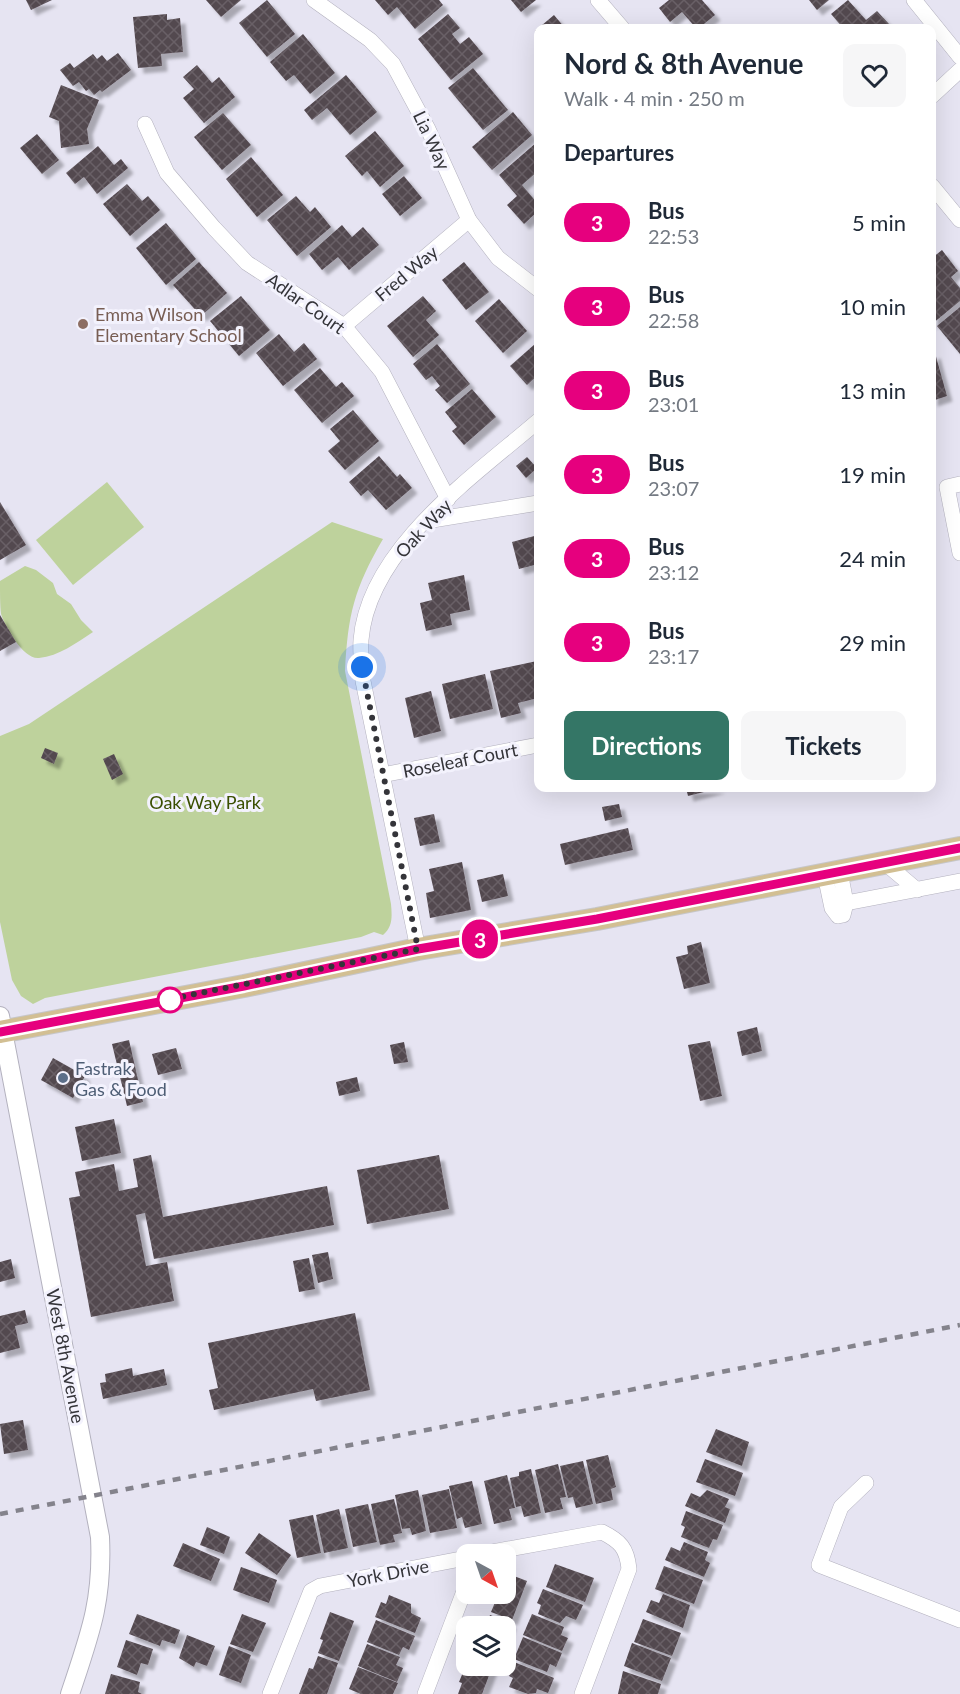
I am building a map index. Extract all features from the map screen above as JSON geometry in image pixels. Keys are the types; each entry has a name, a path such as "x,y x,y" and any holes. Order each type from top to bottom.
{"main road":[{"path":"1,1026 244,986 418,949 597,919 960,848"}],"street":[{"name":"Lia Way","path":"314,0 370,40 393,64 428,129 469,220 498,258 534,286"},
{"path":"598,0 619,24"},
{"path":"914,0 933,24"},
{"path":"936,27 960,57"},
{"path":"936,92 960,70"},
{"name":"Adlar Court","path":"145,124 167,173 247,263 344,326 382,372 448,499"},
{"path":"936,191 960,220"},
{"name":"Fred Way","path":"344,326 469,220"},
{"name":"Oak Way","path":"418,949 363,681 361,639 366,614 382,575 402,546 448,499 534,425"},
{"path":"960,484 947,487 960,553"},
{"path":"426,520 534,504"},
{"name":"Roseleaf Court","path":"382,775 534,745"},
{"path":"885,863 917,890"},
{"path":"833,873 832,908 842,911 917,890 960,881"},
{"name":"West 8th Avenue","path":"1,1026 100,1536 100,1588 95,1621 70,1694"},
{"path":"866,1483 841,1507 819,1565 960,1620"},
{"path":"516,1548 602,1532 618,1540 627,1553 629,1569 582,1694"},
{"name":"York Drive","path":"270,1694 312,1591 320,1586 456,1560"},
{"path":"425,1694 459,1604"}],"green space":[{"path":"107,482 144,527 73,585 36,540"},
{"name":"Oak Way Park","path":"332,522 383,539 365,573 354,602 348,633 345,671 391,904 392,917 389,928 383,935 374,932 361,937 45,998 33,1004 21,996 12,980 0,922 0,736 29,724"},
{"path":"25,566 36,570 53,583 57,594 71,604 81,620 93,632 53,655 39,658 27,654 11,634 1,614 0,581"}],"building":[{"path":"26,0 52,0 31,10"},
{"path":"206,0 241,0 221,17"},
{"path":"267,0 295,34 267,57 239,23"},
{"path":"375,0 439,0 443,5 415,29 397,7 388,15"},
{"path":"511,0 536,0 521,12"},
{"path":"669,0 702,0 715,15 704,24 692,24 682,12 670,22 659,8"},
{"path":"809,0 829,0 817,10"},
{"path":"848,0 866,20 877,11 889,24 840,24 831,14"},
{"path":"167,14 167,20 180,18 183,52 161,54 162,66 138,68 133,17"},
{"path":"448,14 460,28 452,34 460,44 469,37 483,54 451,80 418,39"},
{"path":"554,15 562,24 544,24"},
{"path":"303,34 335,73 310,94 294,75 286,81 270,62"},
{"path":"118,53 131,70 102,92 100,90 94,95 89,89 86,91 79,82 73,86 60,70 70,63 74,68 93,54 97,59 102,55 107,61"},
{"path":"197,65 212,83 219,77 235,97 204,123 183,98 194,89 183,77"},
{"path":"473,68 508,110 483,130 448,88"},
{"path":"346,75 377,112 350,135 327,108 312,120 304,110"},
{"path":"61,85 99,100 87,129 89,144 61,148 59,121 49,117"},
{"path":"513,112 532,135 492,170 472,147"},
{"path":"223,113 251,145 222,170 194,137"},
{"path":"375,131 404,166 380,187 367,171 362,176 345,156"},
{"path":"37,134 59,160 42,174 20,148"},
{"path":"534,145 534,174 522,185 534,199 534,215 524,224 507,205 517,196 499,175"},
{"path":"98,146 114,165 121,159 128,168 97,194 84,177 75,184 66,173"},
{"path":"251,157 283,195 257,217 226,179"},
{"path":"404,176 422,198 400,216 382,194"},
{"path":"127,184 142,201 148,196 160,210 130,236 103,204"},
{"path":"296,196 310,212 315,207 331,227 297,256 267,220"},
{"path":"166,223 196,259 166,285 136,248"},
{"path":"342,225 352,237 363,227 379,245 349,270 338,257 322,270 309,254"},
{"path":"942,250 958,271 951,277 960,288 960,301 936,321 936,255"},
{"path":"199,262 227,293 201,316 173,285"},
{"path":"464,262 489,292 466,310 442,280"},
{"path":"241,296 270,330 239,356 210,321"},
{"path":"423,296 436,311 426,320 439,335 413,357 387,326"},
{"path":"499,299 527,331 503,353 475,321"},
{"path":"960,307 960,354 937,326"},
{"path":"279,334 294,352 304,343 317,359 283,386 256,353"},
{"path":"437,344 470,384 447,403 435,390 440,386 432,376 426,380 413,364"},
{"path":"534,345 534,379 527,385 510,366"},
{"path":"936,357 947,396 936,400"},
{"path":"320,368 336,387 342,382 354,396 322,423 294,390"},
{"path":"472,389 496,417 464,445 452,431 457,427 445,412"},
{"path":"353,410 379,441 345,470 328,451 340,441 330,429"},
{"path":"379,456 397,477 400,474 412,488 386,510 368,490 361,496 349,482"},
{"path":"527,457 534,465 534,471 526,478 516,466"},
{"path":"0,502 26,545 0,560"},
{"path":"534,536 534,565 519,569 512,542"},
{"path":"464,575 470,610 450,614 452,625 426,631 420,603 432,600 428,583"},
{"path":"0,615 16,642 0,651"},
{"path":"534,662 534,699 518,703 521,713 501,718 490,671"},
{"path":"485,674 493,709 450,719 442,684"},
{"path":"431,691 441,731 414,738 405,698"},
{"path":"45,748 58,753 54,764 41,758"},
{"path":"114,754 123,774 112,780 103,759"},
{"path":"687,792 704,792 688,796"},
{"path":"619,804 622,817 605,821 602,807"},
{"path":"434,814 440,842 420,846 414,818"},
{"path":"628,828 633,850 565,865 560,844"},
{"path":"462,862 471,910 430,918 426,893 434,891 429,869"},
{"path":"503,874 508,896 482,902 477,880"},
{"path":"701,942 710,983 684,989 676,957 688,954 687,946"},
{"path":"757,1027 762,1051 742,1056 737,1032"},
{"path":"129,1040 143,1102 127,1106 112,1044"},
{"path":"710,1041 722,1096 700,1101 688,1045"},
{"path":"404,1042 408,1062 394,1064 390,1045"},
{"path":"176,1048 182,1069 158,1075 152,1054"},
{"name":"Fastrak Gas & Food","path":"53,1058 85,1076 73,1098 41,1080"},
{"path":"357,1077 360,1091 339,1096 336,1082"},
{"path":"114,1119 121,1153 82,1161 75,1127"},
{"path":"151,1155 163,1217 327,1186 334,1225 154,1259 145,1213 136,1215 146,1266 167,1262 174,1301 91,1317 69,1198 80,1196 75,1172 114,1164 119,1191 138,1187 133,1159"},
{"path":"439,1155 449,1209 367,1224 357,1170"},
{"path":"328,1252 333,1279 318,1283 312,1255"},
{"path":"309,1258 315,1289 299,1292 293,1261"},
{"path":"11,1259 15,1278 0,1282 0,1262"},
{"path":"25,1310 28,1323 15,1326 20,1348 0,1353 0,1316"},
{"path":"355,1313 370,1390 316,1401 313,1389 214,1410 209,1390 218,1388 208,1343"},
{"path":"132,1368 133,1376 164,1369 167,1385 103,1399 100,1383 106,1382 105,1374"},
{"path":"23,1420 28,1450 4,1454 0,1424"},
{"path":"716,1429 749,1442 742,1466 706,1452"},
{"path":"608,1455 616,1487 611,1489 613,1500 596,1504 586,1460"},
{"path":"705,1459 743,1473 735,1496 696,1482"},
{"path":"583,1461 593,1504 576,1508 573,1497 568,1498 560,1466"},
{"path":"558,1464 566,1497 560,1498 563,1509 545,1513 535,1470"},
{"path":"531,1469 541,1513 524,1517 521,1506 516,1507 510,1478 519,1476 519,1472"},
{"path":"507,1475 515,1508 509,1509 512,1520 494,1524 484,1481"},
{"path":"472,1481 482,1524 465,1528 462,1517 457,1519 449,1486"},
{"path":"449,1489 457,1528 430,1533 422,1495"},
{"path":"418,1490 426,1531 412,1535 410,1528 402,1529 395,1495"},
{"path":"707,1490 729,1499 725,1507 730,1509 725,1523 685,1506 691,1493 700,1497"},
{"path":"394,1499 402,1533 393,1535 395,1542 380,1545 371,1504"},
{"path":"368,1504 377,1542 353,1547 345,1509"},
{"path":"339,1509 348,1548 324,1553 316,1515"},
{"path":"686,1511 723,1525 717,1540 713,1539 709,1548 681,1537 685,1527 681,1525"},
{"path":"313,1515 321,1553 297,1558 289,1520"},
{"path":"207,1527 230,1537 224,1554 200,1545"},
{"path":"259,1533 291,1555 277,1575 245,1553"},
{"path":"684,1542 708,1552 705,1560 710,1563 704,1577 665,1560 671,1547 680,1551"},
{"path":"183,1543 220,1559 211,1581 173,1566"},
{"path":"555,1564 594,1578 585,1602 546,1587"},
{"path":"664,1566 703,1580 694,1604 655,1589"},
{"path":"241,1567 277,1580 269,1603 233,1590"},
{"path":"516,1577 527,1581 514,1616 502,1616 491,1612 494,1604 516,1604"},
{"path":"543,1589 583,1605 576,1620 566,1616 560,1623 538,1614 541,1605 537,1603"},
{"path":"663,1594 690,1605 683,1628 646,1612 651,1600 659,1603"},
{"path":"389,1595 411,1604 411,1613 421,1618 415,1633 375,1617 381,1602 386,1604"},
{"path":"330,1612 354,1621 339,1661 318,1653 323,1640 320,1639"},
{"path":"137,1614 180,1630 175,1644 162,1640 160,1646 129,1634"},
{"path":"242,1614 266,1623 253,1652 230,1644"},
{"path":"532,1614 564,1627 561,1635 568,1638 562,1651 523,1635"},
{"path":"643,1619 681,1633 672,1656 634,1642"},
{"path":"376,1620 415,1636 409,1650 403,1647 399,1655 367,1642"},
{"path":"187,1635 215,1646 207,1666 196,1662 194,1667 179,1658"},
{"path":"523,1637 562,1653 556,1667 550,1664 547,1672 516,1660"},
{"path":"126,1640 153,1649 148,1665 141,1663 137,1675 117,1667"},
{"path":"632,1643 671,1658 662,1681 624,1666"},
{"path":"367,1644 400,1657 396,1665 403,1668 397,1682 358,1666"},
{"path":"229,1646 251,1655 241,1683 219,1675"},
{"path":"318,1656 338,1663 327,1694 299,1694 309,1668 313,1669"},
{"path":"516,1663 554,1678 548,1693 537,1689 536,1693 528,1694 509,1687 513,1678 509,1676 516,1676"},
{"path":"358,1667 398,1683 393,1694 361,1694 349,1689"},
{"path":"623,1671 661,1684 658,1694 618,1694"},
{"path":"111,1674 140,1682 138,1692 142,1694 105,1694"},
{"path":"461,1676 489,1676 482,1694 458,1694 462,1683 459,1682"}],"railway":[{"path":"0,1514 960,1325"}],"bus line":[{"name":"3","path":"0,1032 244,986 418,949 597,919 960,848"}],"place":[{"name":"Emma Wilson Elementary School","path":"83,324"},
{"name":"Fastrak Gas & Food","path":"63,1078"}],"route":[{"path":"170,1000 166,1000 418,949 362,667"}]}
